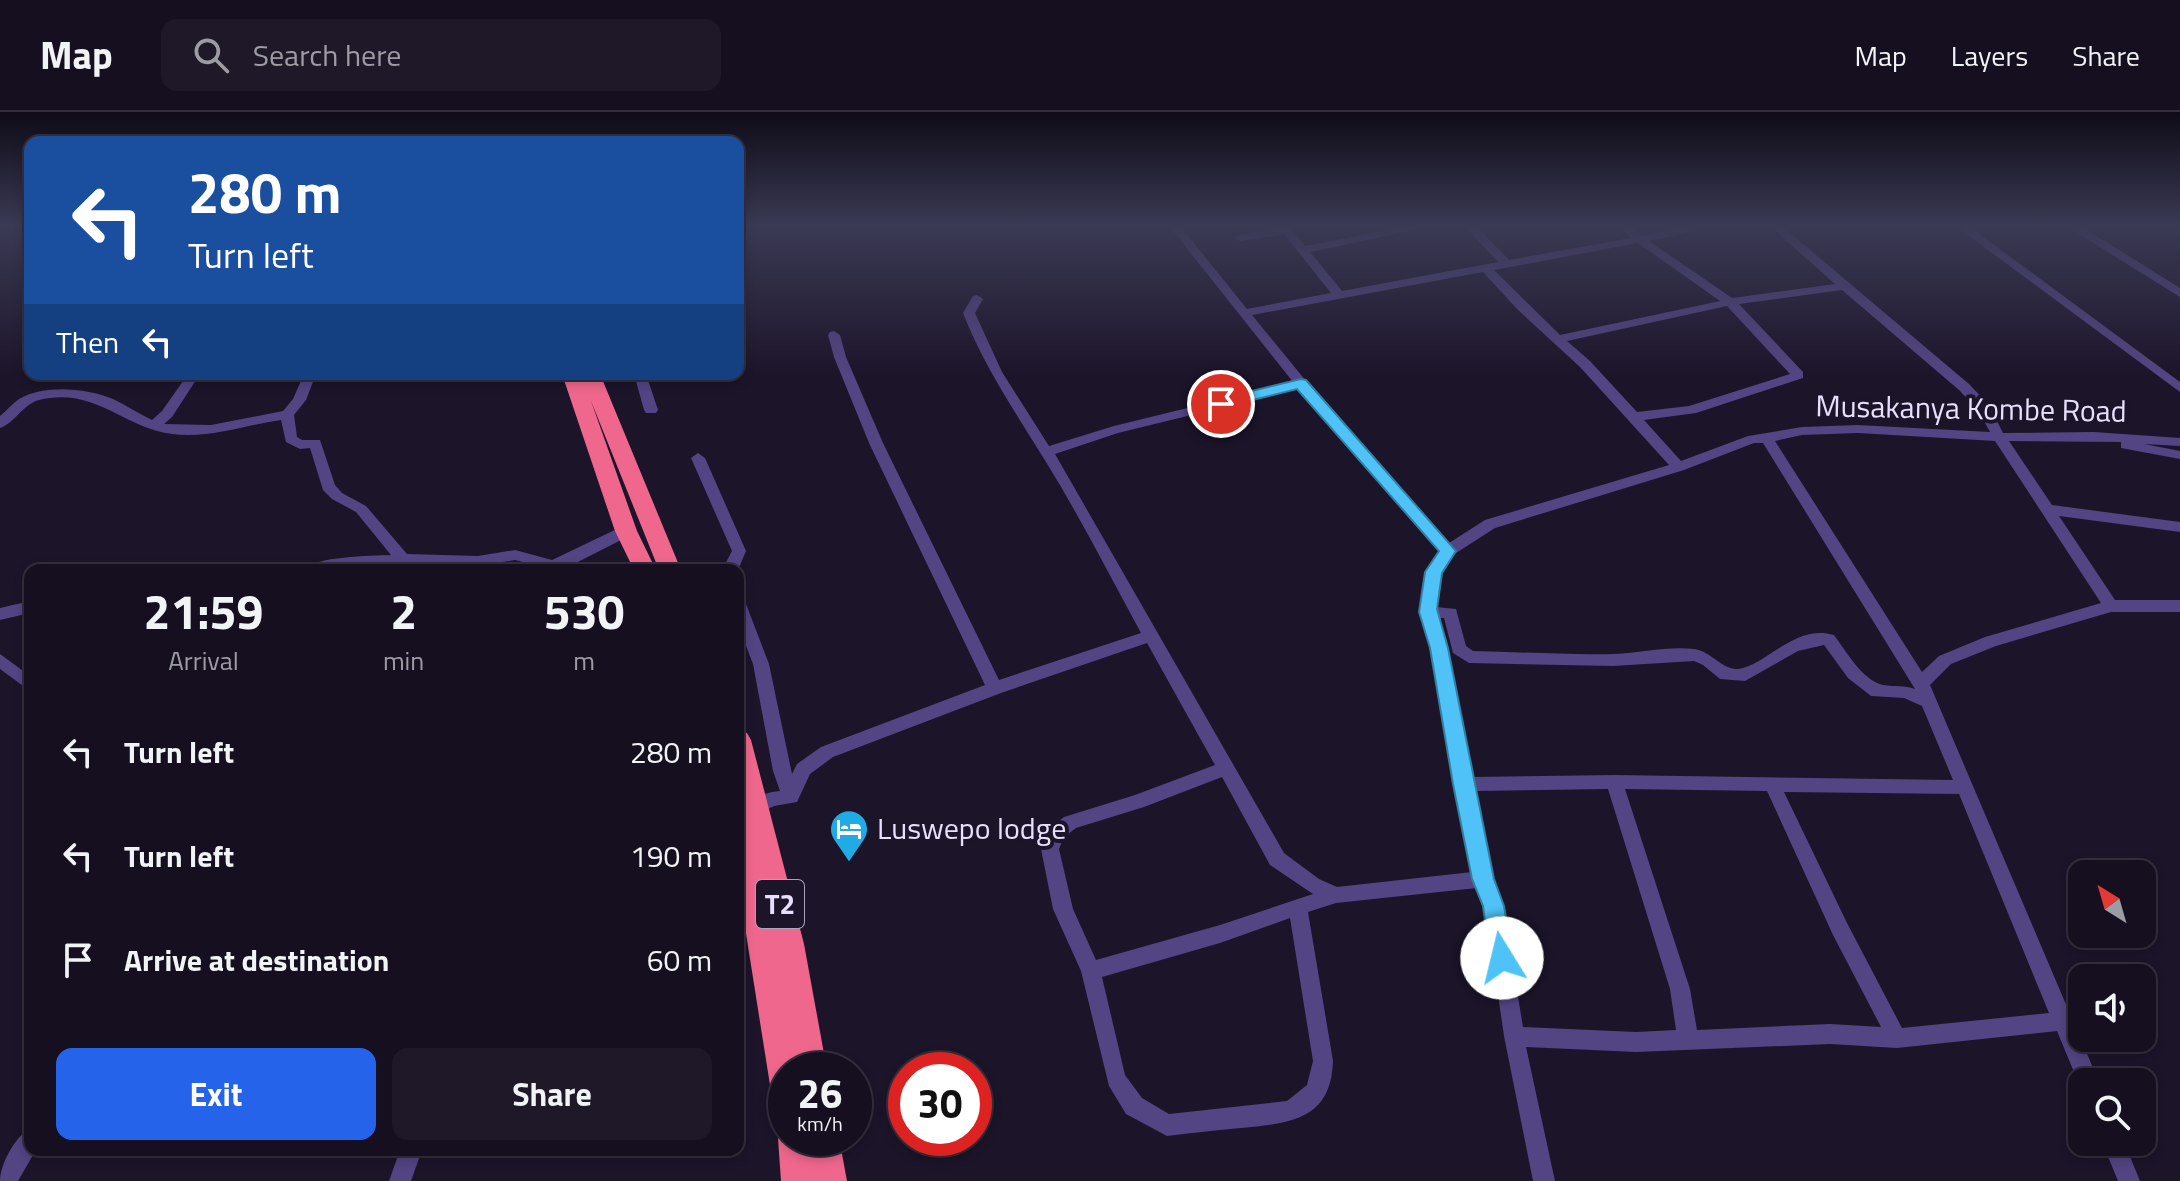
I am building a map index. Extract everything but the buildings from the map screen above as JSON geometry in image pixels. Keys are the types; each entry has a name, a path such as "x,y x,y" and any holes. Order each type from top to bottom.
{"highway":[{"path":"574,380 626,531 642,564"},
{"path":"592,380 668,564"},
{"name":"T2","path":"744,790 781,1052"},
{"name":"T2","path":"747,815 789,944 808,1052"},
{"path":"796,1156 798,1181"},
{"path":"826,1156 830,1181"}],"street":[{"path":"1214,277 1301,384 1448,551 1433,572 1428,612"},
{"path":"1324,277 1340,296"},
{"path":"1243,313 1434,277"},
{"path":"1494,277 1585,364 1679,467"},
{"path":"1633,417 1691,410 1797,377 1793,368 1730,302 1693,277"},
{"path":"1833,277 1964,387 1984,408 1999,437 2111,606"},
{"path":"2030,277 2180,388"},
{"path":"2154,277 2180,293"},
{"path":"1557,339 1730,302 1843,286"},
{"path":"977,299 969,309 970,318 1006,390 1046,452 1277,859 1312,885 1336,895"},
{"path":"834,335 876,443 995,688"},
{"path":"153,427 167,414 190,380"},
{"path":"0,424 25,401 50,394 104,401 153,427 201,430 287,415 299,400 307,380"},
{"path":"642,380 651,410"},
{"path":"1046,452 1114,430 1301,384"},
{"path":"287,415 291,439 300,445 315,443 328,487 337,496 361,509 403,559"},
{"name":"Musakanya Kombe Road","path":"1448,551 1490,524 1679,467 1753,439 1802,431 1858,429 1999,437 2094,436 2180,442"},
{"path":"2094,436 2146,451 2180,455"},
{"path":"1767,439 1921,683 2082,1068"},
{"path":"698,458 739,551 733,564"},
{"path":"2048,510 2180,527"},
{"path":"558,564 626,531"},
{"path":"343,564 403,559 478,561 515,555 548,564"},
{"path":"1921,683 1945,660 1968,650 2111,606 2180,606"},
{"path":"0,614 24,608"},
{"path":"1428,612 1450,613 1459,649 1469,657 1613,660 1695,655 1733,676 1745,675 1752,669 1760,668 1769,657 1798,642 1828,639 1854,674 1877,691 1905,692 1929,702"},
{"path":"1428,612 1431,613 1439,648 1483,879 1494,906 1514,1036 1544,1181"},
{"path":"744,620 761,664 782,771 791,797"},
{"path":"791,797 803,769 827,752 995,688 1150,636"},
{"path":"0,660 24,680"},
{"path":"1225,768 1138,802 1070,822 1052,839 1050,849 1063,909 1091,971 1116,1079 1134,1106 1167,1125 1288,1112 1304,1106 1314,1096 1323,1078 1323,1061 1298,907"},
{"path":"1463,784 1614,782 1964,787"},
{"path":"1614,782 1680,989 1688,1039"},
{"path":"1772,784 1840,929 1897,1038"},
{"path":"747,815 771,799 791,797"},
{"path":"1091,971 1220,934 1336,895 1483,879"},
{"path":"1514,1036 1636,1042 1830,1034 1897,1038 2062,1021"},
{"path":"7,1169 24,1148"},
{"path":"400,1181 409,1156"},
{"path":"2119,1156 2129,1181"}],"place":[{"name":"Luswepo lodge","path":"849,863"}],"route":[{"path":"1221,404 1301,384 1448,551 1433,572 1428,612 1431,613 1439,648 1463,784 1483,879 1494,906 1502,958"}]}
